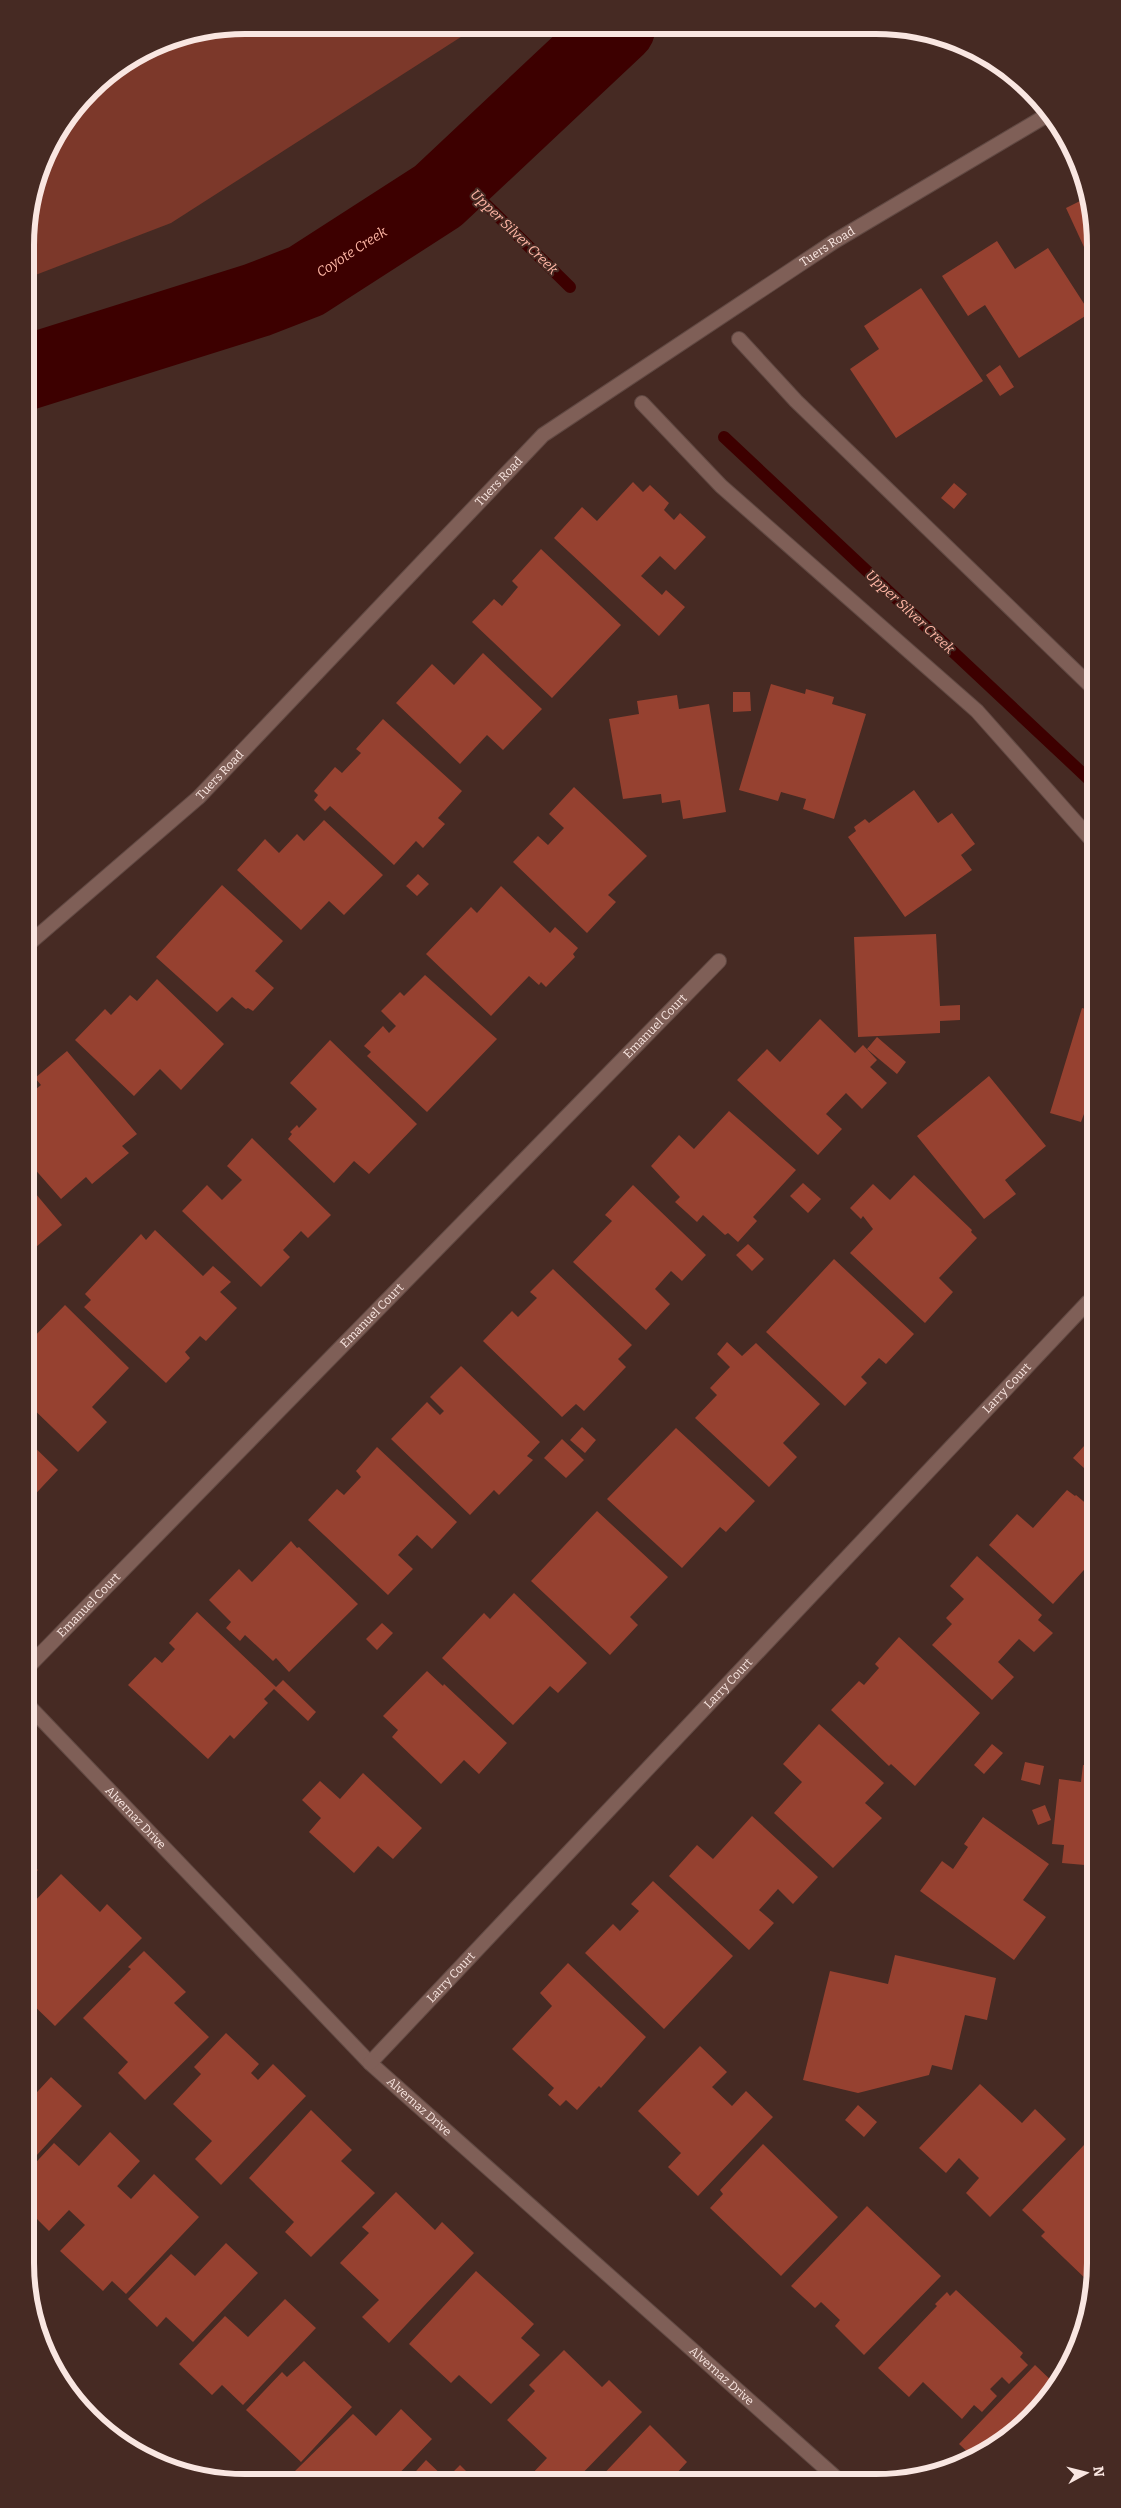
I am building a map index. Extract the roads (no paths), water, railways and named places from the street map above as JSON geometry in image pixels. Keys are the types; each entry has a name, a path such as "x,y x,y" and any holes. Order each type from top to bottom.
{"street":[{"name":"Tuers Road","path":"34,940 199,798 543,435 835,241 1045,117"},
{"path":"739,339 796,400 1087,682"},
{"path":"642,403 721,486 978,711 1087,835"},
{"name":"Emanuel Court","path":"34,1661 719,961"},
{"name":"Larry Court","path":"370,2063 1087,1303"},
{"name":"Alvernaz Drive","path":"34,1711 370,2063 832,2474"}],"waterway":[{"name":"Coyote Creek","path":"34,370 257,300 306,281 438,196 611,34"},
{"name":"Upper Silver Creek","path":"458,177 570,287"},
{"name":"Upper Silver Creek","path":"724,437 1087,778"}]}
